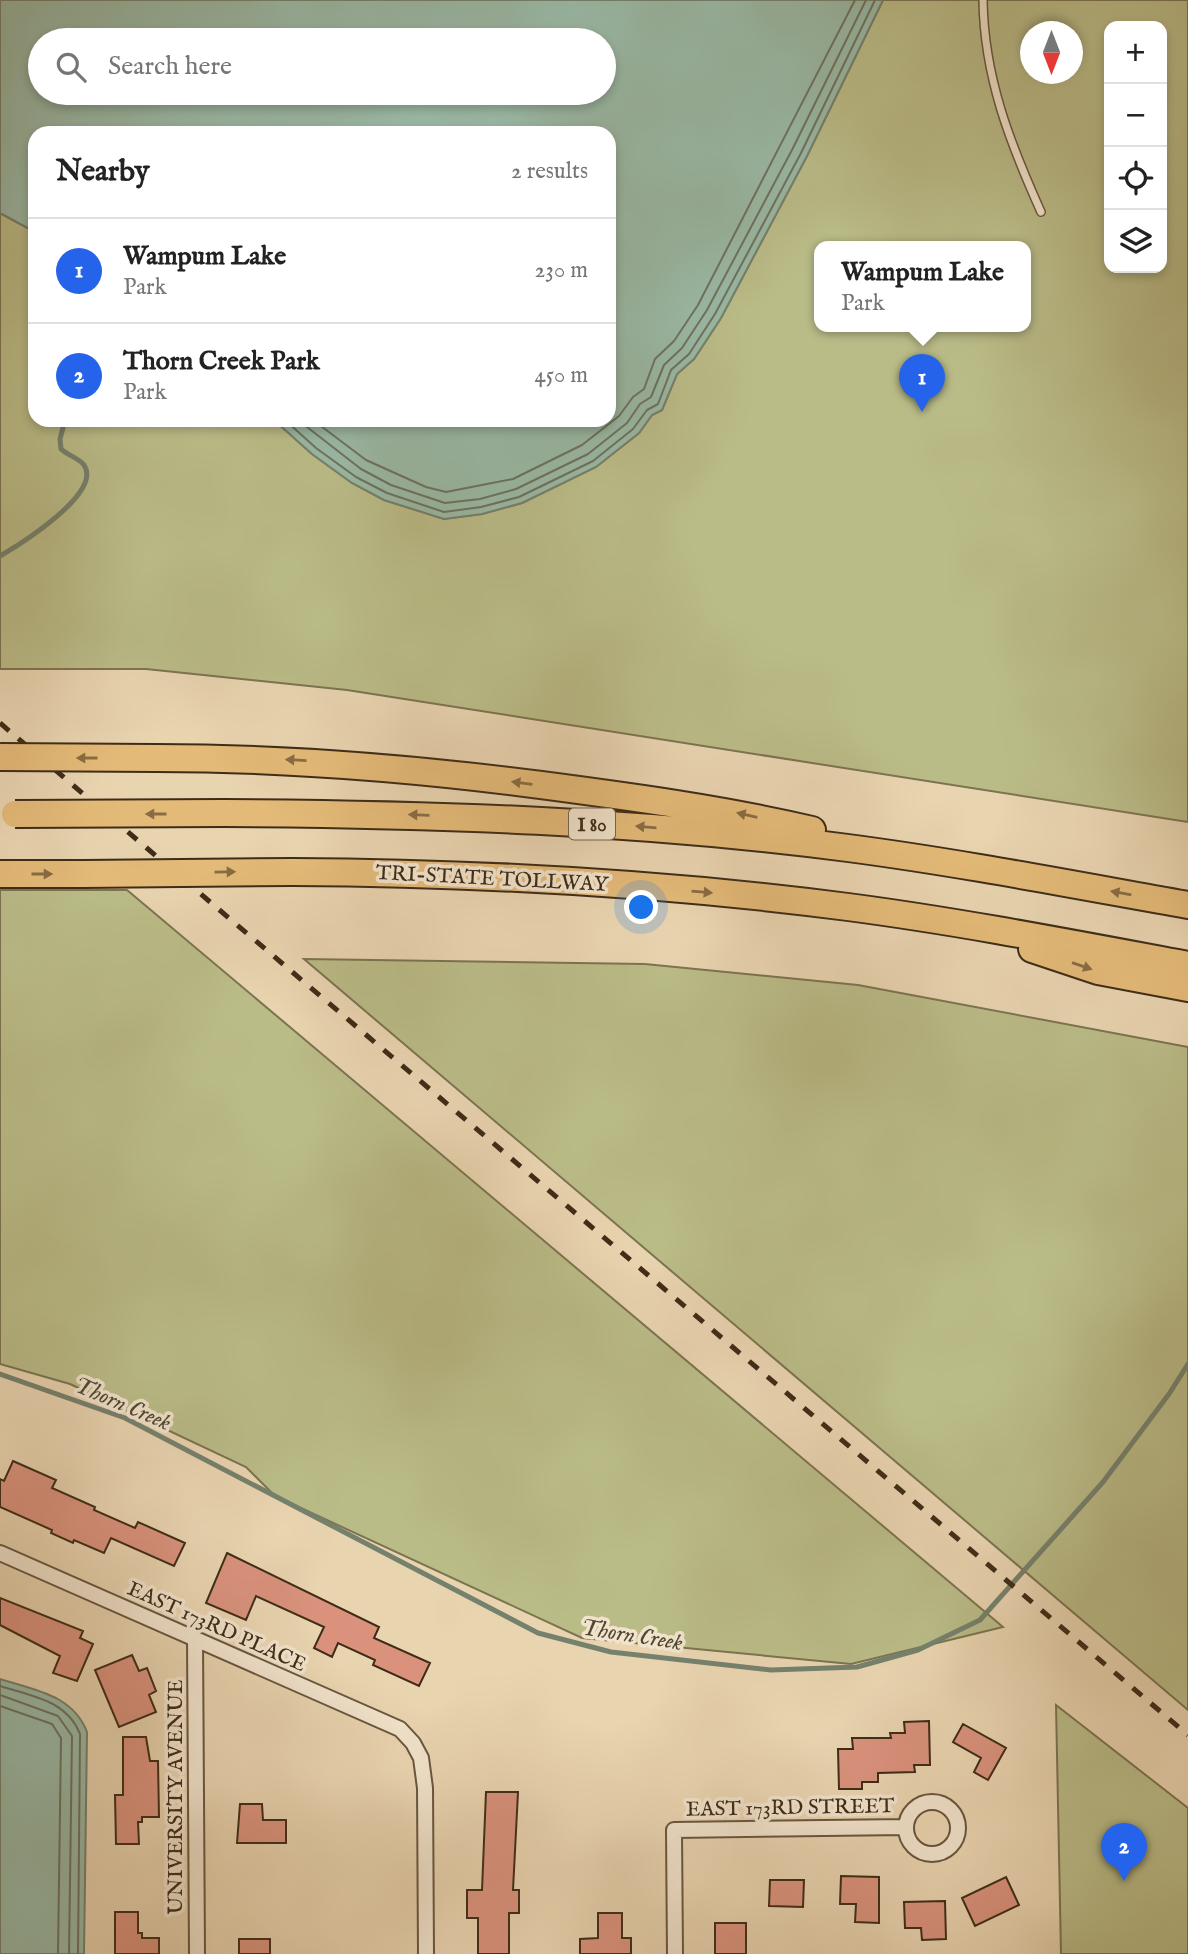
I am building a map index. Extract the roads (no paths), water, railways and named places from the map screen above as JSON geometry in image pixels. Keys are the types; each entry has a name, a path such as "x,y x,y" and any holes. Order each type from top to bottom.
{"highway":[{"path":"0,757 265,758 349,763 605,793 730,811 957,864"},
{"name":"I 80","path":"7,814 460,816 641,827 847,848 957,864 1188,905"},
{"name":"TRI-STATE TOLLWAY","path":"0,874 292,872 475,875 632,886 832,905 948,921 1188,965"},
{"path":"948,921 1098,971 1188,988"}],"street":[{"name":"EAST 173RD PLACE","path":"0,1553 400,1730 413,1743 421,1758 425,1788 426,1954"},
{"name":"UNIVERSITY AVENUE","path":"195,1639 197,1954"},
{"name":"EAST 173RD STREET","path":"675,1954 674,1830 906,1827"}],"lane":[{"path":"983,0 984,36 999,110 1041,212"}],"water":[{"path":"0,0 883,0 807,156 721,318 694,359 677,374 662,410 652,415 639,433 596,467 522,503 482,514 444,519 384,500 352,483 312,454 282,427 616,427 616,126 28,126 28,228 0,213"},
{"path":"0,1679 39,1691 63,1702 81,1720 87,1732 84,1954 0,1954"}],"waterway":[{"path":"0,556 56,517 82,489 87,476 84,465 61,449 63,427"},
{"name":"Thorn Creek","path":"0,1374 125,1418 538,1633 611,1652 771,1670 857,1667 918,1650 980,1620 1103,1482 1169,1394 1188,1364"}],"railway":[{"path":"0,723 1188,1735"}],"place":[{"name":"Wampum Lake","path":"922,412"},
{"name":"Thorn Creek Park","path":"1124,1881"}]}
